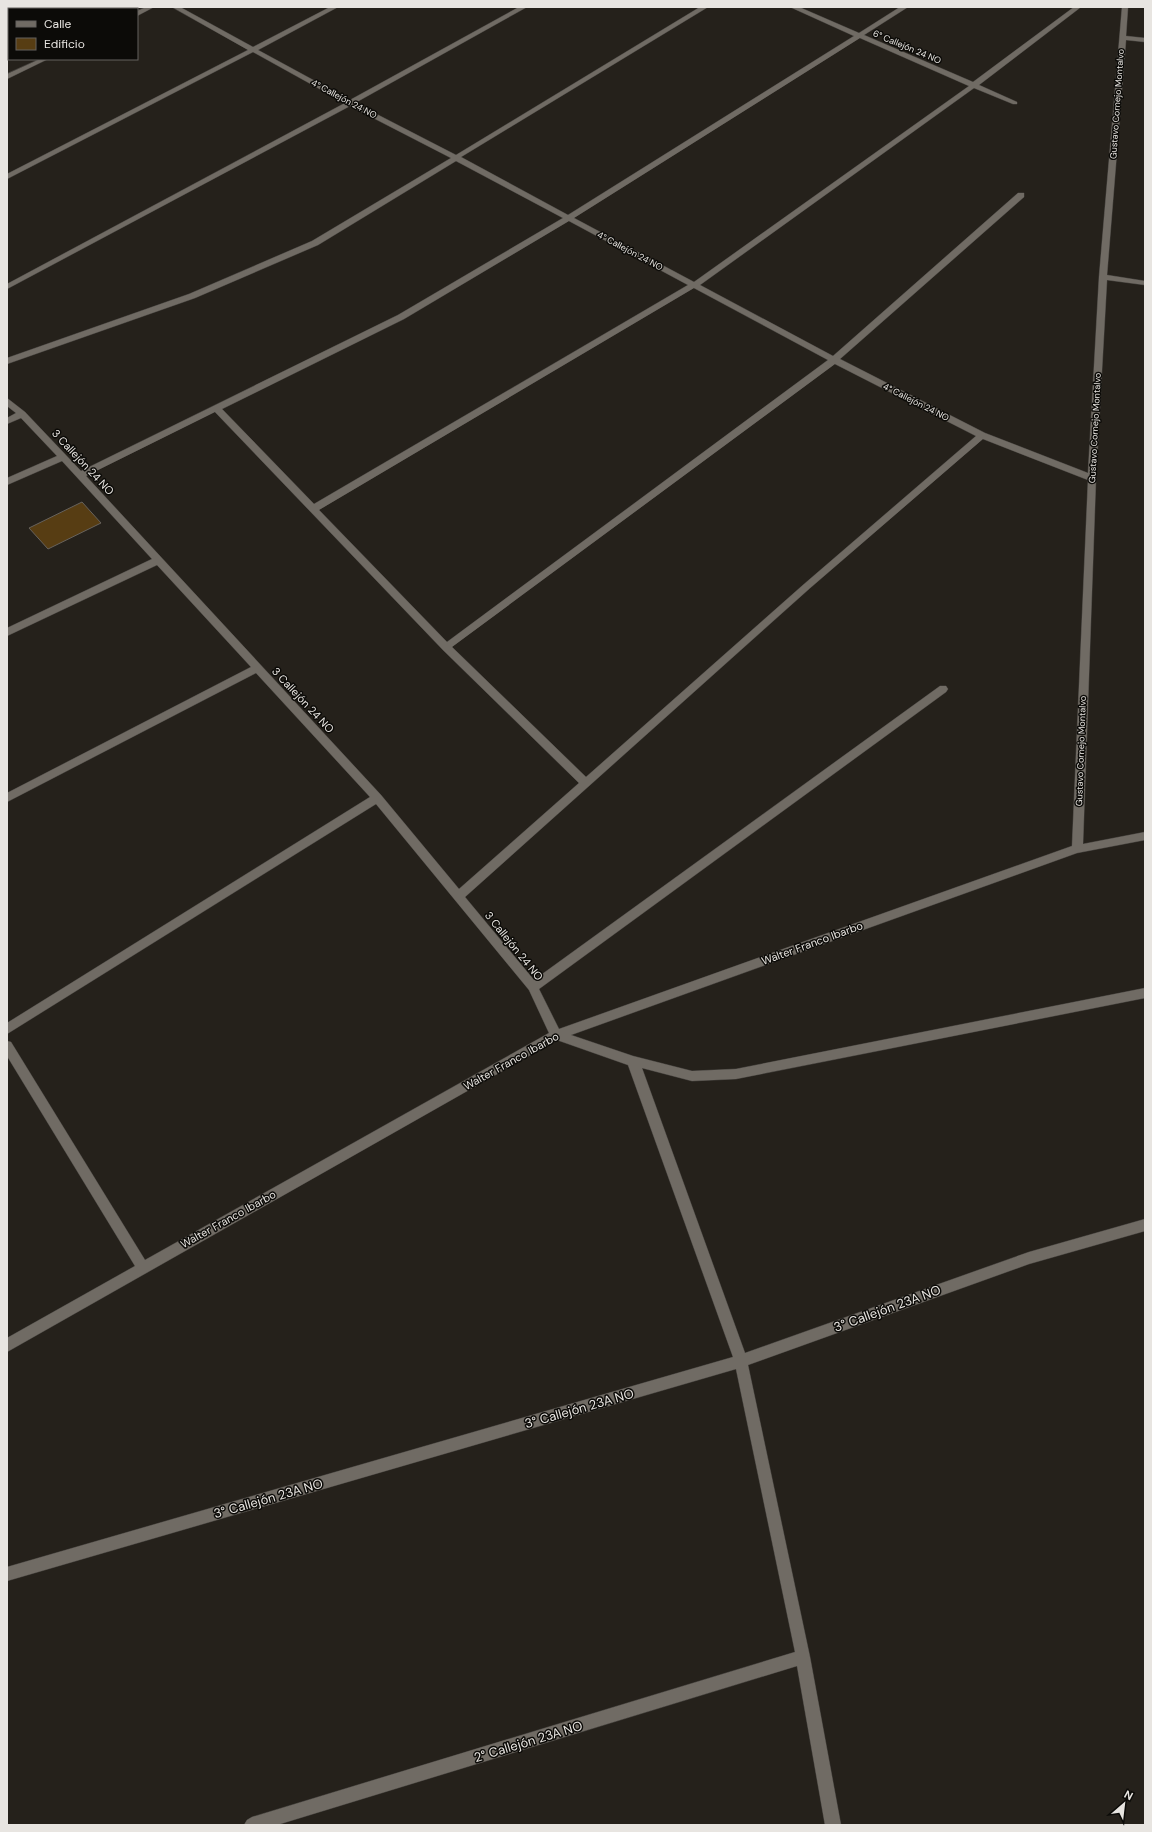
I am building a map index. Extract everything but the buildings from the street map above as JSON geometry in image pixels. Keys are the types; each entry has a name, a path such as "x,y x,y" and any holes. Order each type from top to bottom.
{"street":[{"path":"138,14 151,7"},
{"name":"4° Callejón 24 NO","path":"175,7 350,103 834,360 982,435 1092,478"},
{"path":"7,177 336,7"},
{"path":"7,286 350,103 524,7"},
{"path":"7,361 192,296 315,243 705,7"},
{"name":"6° Callejón 24 NO","path":"793,7 1014,103"},
{"path":"80,475 217,409 401,317 568,218 905,7"},
{"path":"313,509 694,285 974,85 1078,7"},
{"name":"Gustavo Cornejo Montalvo","path":"1077,849 1092,478 1104,277 1125,7"},
{"path":"1122,38 1145,40"},
{"path":"7,78 43,60"},
{"path":"446,647 834,360 1021,195"},
{"path":"1104,277 1145,283"},
{"name":"3 Callejón 24 NO","path":"7,401 22,414 80,475 377,798 533,987 556,1035"},
{"path":"217,409 446,647 586,784"},
{"path":"7,421 22,414"},
{"path":"458,897 806,587 982,435"},
{"path":"7,482 63,457"},
{"path":"7,632 158,560"},
{"path":"7,798 257,668"},
{"path":"533,987 943,689"},
{"path":"7,1029 377,798"},
{"name":"Walter Franco Ibarbo","path":"7,1345 556,1035 1077,849 1145,836"},
{"path":"556,1035 633,1061 692,1076 736,1074 1145,993"},
{"path":"7,1046 143,1268"},
{"path":"633,1061 741,1361 803,1657 833,1825"},
{"name":"3° Callejón 23A NO","path":"7,1574 741,1361 1029,1258 1145,1226"},
{"name":"2° Callejón 23A NO","path":"252,1825 803,1657"}]}
